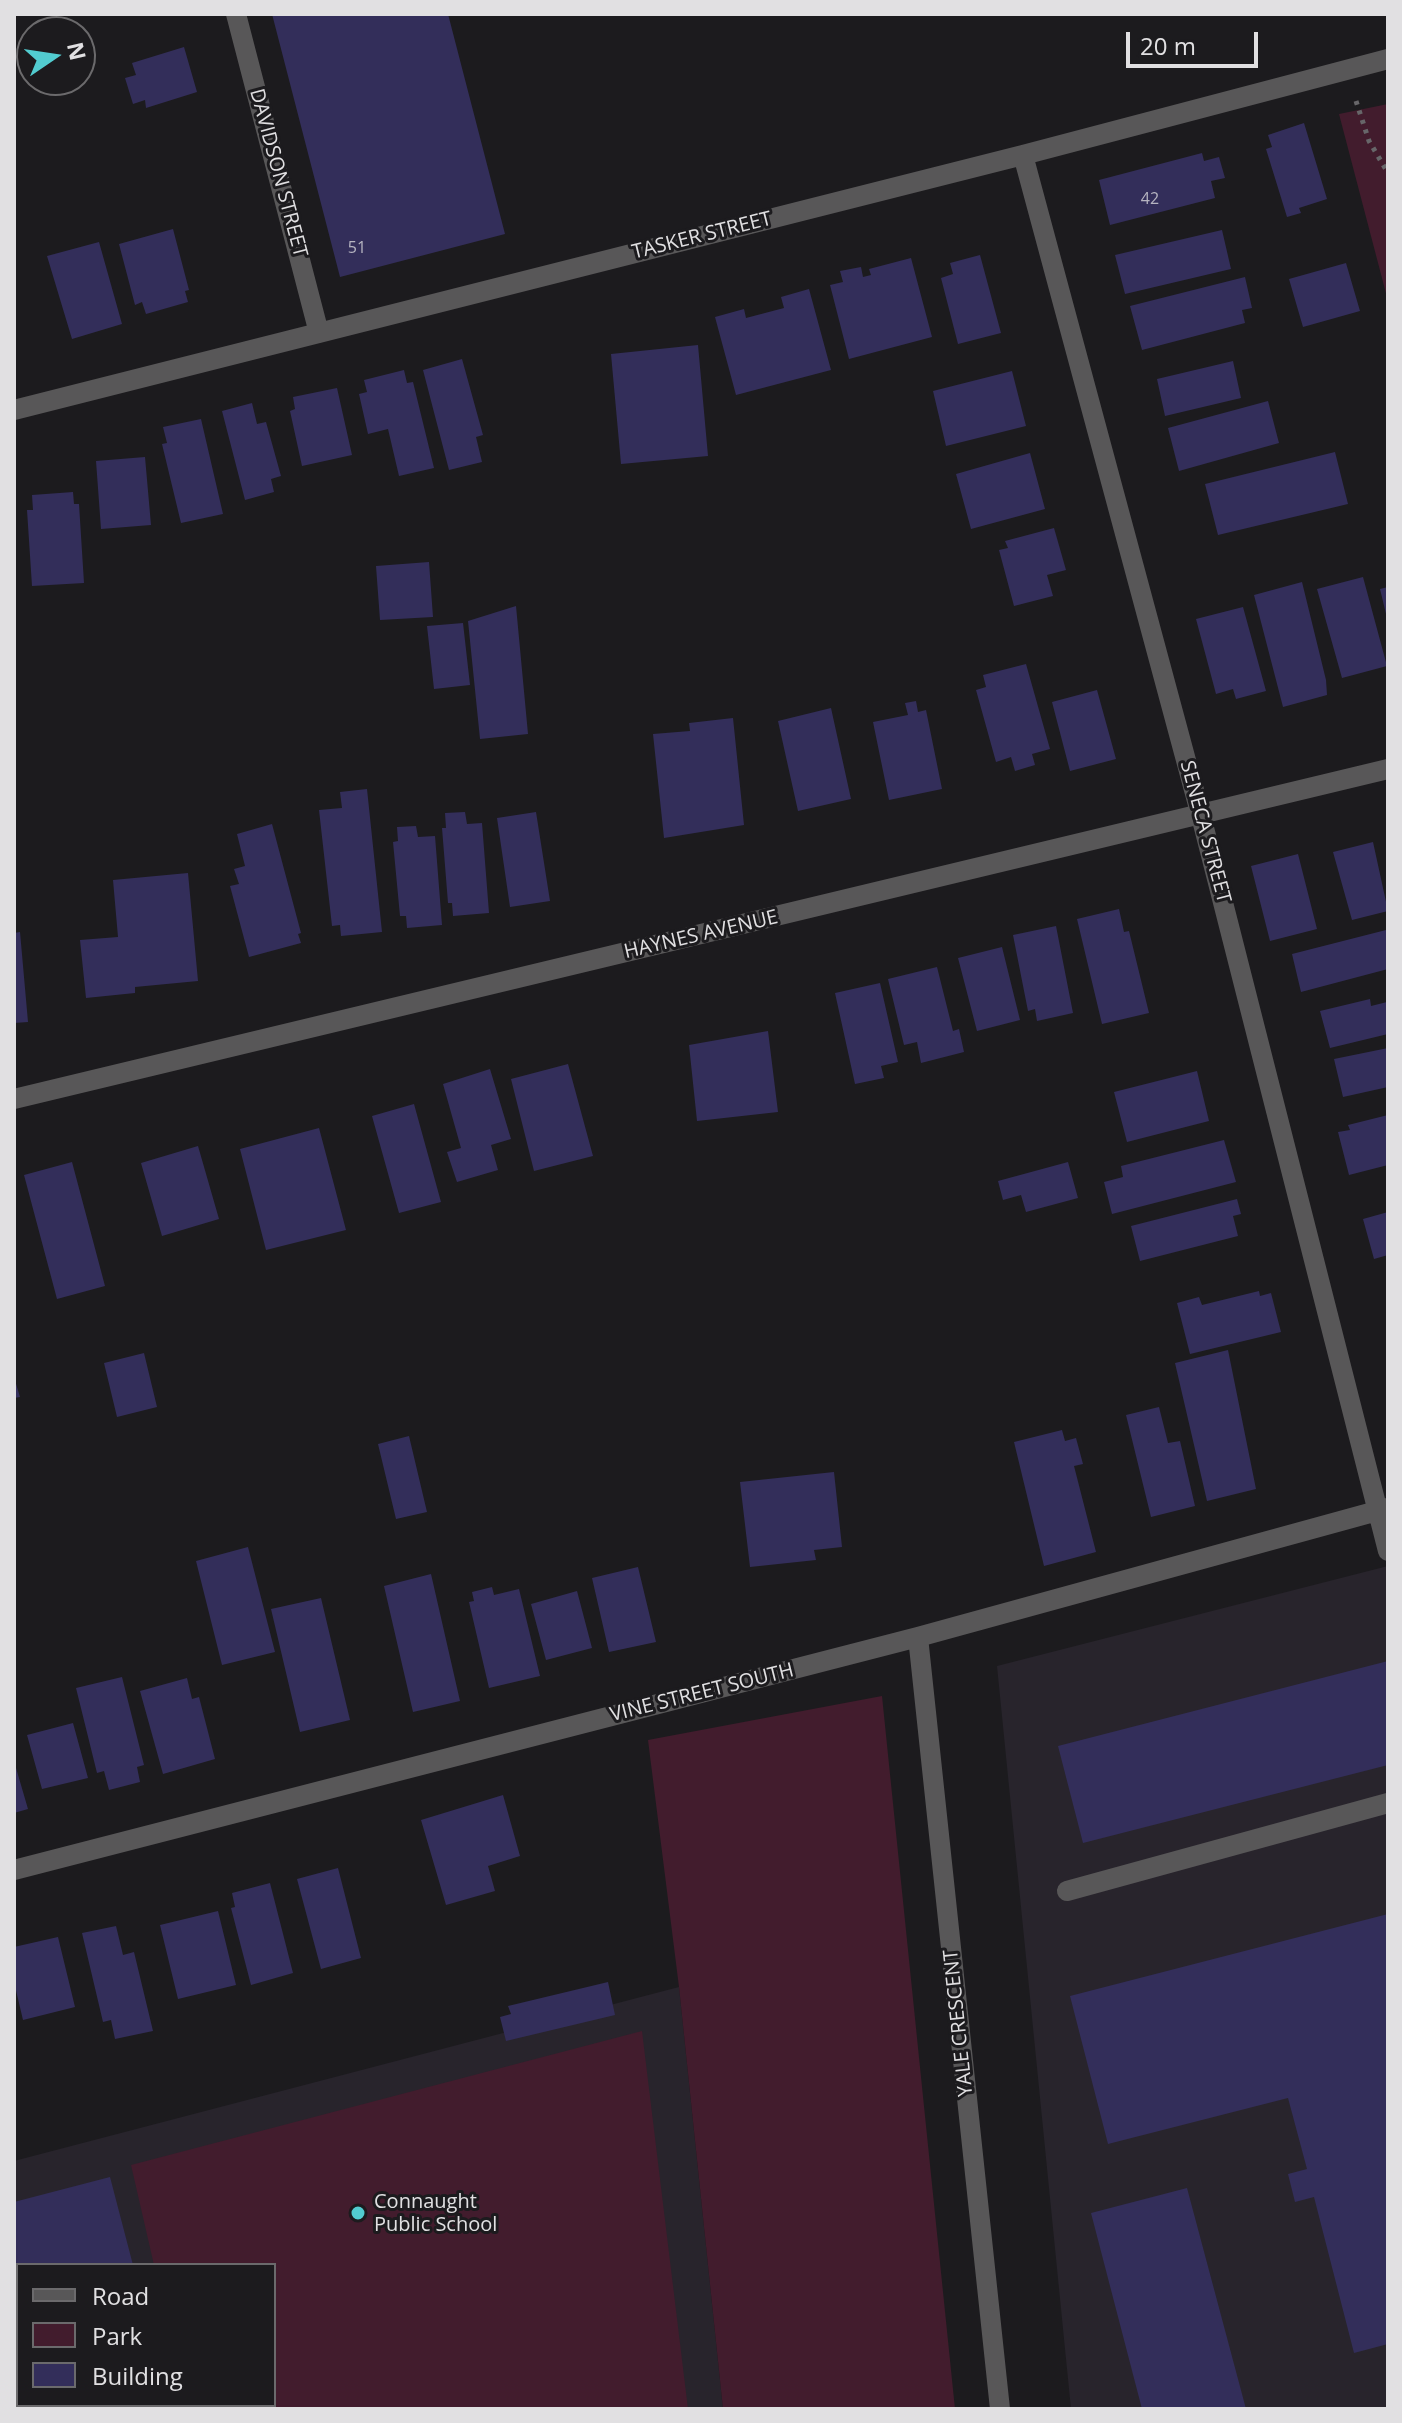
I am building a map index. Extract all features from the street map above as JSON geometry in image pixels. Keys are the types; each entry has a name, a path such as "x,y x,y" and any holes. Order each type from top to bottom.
{"street":[{"name":"DAVIDSON STREET","path":"236,14 319,333"},
{"name":"TASKER STREET","path":"14,410 1023,155 1388,59"},
{"name":"SENECA STREET","path":"1023,155 1383,1509 1388,1551"},
{"name":"HAYNES AVENUE","path":"14,1099 1388,769"},
{"name":"VINE STREET SOUTH","path":"14,1870 918,1637 1383,1509"},
{"name":"YALE CRESCENT","path":"918,1637 1000,2409"},
{"path":"1067,1891 1388,1803"}],"path":[{"path":"1345,70 1369,141 1388,173"}],"shaded area":[{"path":"1388,1566 1388,2409 1071,2409 997,1666"},
{"name":"Connaught Public School","path":"679,1987 723,2409 14,2409 14,2161"}],"green space":[{"path":"1388,104 1388,301 1339,114"},
{"path":"882,1696 955,2409 723,2409 679,1987 648,1740"},
{"name":"Connaught Public School","path":"642,2031 688,2409 188,2409 276,2407 276,2263 154,2263 131,2165"}],"building":[{"path":"272,14 448,14 505,234 340,277"},
{"path":"184,47 197,92 146,108 145,100 133,104 125,78 136,75 132,63"},
{"path":"1304,123 1327,199 1299,208 1301,213 1287,217 1266,149 1272,147 1268,135"},
{"path":"1202,153 1204,161 1219,157 1225,178 1211,181 1215,198 1110,225 1099,180"},
{"path":"173,229 189,290 185,291 188,302 146,314 142,302 135,305 119,244"},
{"path":"1222,230 1231,269 1125,294 1115,255"},
{"path":"99,242 122,324 72,339 47,256"},
{"path":"980,255 1001,333 958,344 941,278 953,274 950,263"},
{"path":"911,258 932,337 849,359 830,285 843,282 840,271 861,267 863,277 871,275 869,269"},
{"path":"1346,263 1360,311 1303,327 1289,279"},
{"path":"1245,277 1252,308 1242,310 1245,323 1142,350 1130,306"},
{"path":"809,289 831,370 736,395 715,317 744,309 746,318 784,308 781,297"},
{"path":"698,345 708,456 621,464 611,354"},
{"path":"462,359 483,435 476,437 482,462 449,470 423,370"},
{"path":"1233,361 1241,398 1165,416 1157,379"},
{"path":"404,370 407,383 413,382 434,468 399,476 388,429 368,434 359,394 367,392 364,380"},
{"path":"1012,371 1026,426 946,446 933,391"},
{"path":"337,388 352,455 302,466 290,411 295,409 293,397"},
{"path":"1268,401 1279,443 1179,471 1168,428"},
{"path":"252,403 257,424 266,422 281,476 271,479 274,492 245,500 222,411"},
{"path":"201,419 223,514 181,523 162,444 167,443 163,427"},
{"path":"1335,452 1348,504 1218,535 1205,484"},
{"path":"1030,453 1045,509 971,529 956,474"},
{"path":"145,457 151,525 101,529 96,461"},
{"path":"73,492 74,504 79,504 84,583 32,586 27,510 33,510 32,495"},
{"path":"1054,528 1066,570 1047,575 1053,596 1014,606 999,550 1008,548 1005,541"},
{"path":"429,562 433,617 380,620 376,566"},
{"path":"1363,577 1387,666 1342,678 1317,589"},
{"path":"1302,582 1327,695 1283,707 1254,595"},
{"path":"1388,587 1388,618 1387,618 1380,589"},
{"path":"516,606 528,734 480,739 468,621"},
{"path":"1243,607 1266,691 1236,699 1233,689 1216,694 1196,619"},
{"path":"463,623 470,685 434,689 427,626"},
{"path":"1026,664 1050,749 1032,754 1035,765 1015,771 1011,757 996,762 976,690 986,687 983,675"},
{"path":"1097,690 1116,759 1070,771 1052,702"},
{"path":"916,701 918,712 926,710 942,789 889,800 873,722 908,715 905,703"},
{"path":"831,708 851,799 798,811 778,721"},
{"path":"733,718 744,825 664,838 653,734 690,731 689,723"},
{"path":"367,789 382,932 341,936 340,925 332,926 319,810 342,808 340,792"},
{"path":"465,812 467,824 482,823 489,913 453,916 452,903 448,903 442,828 446,828 445,813"},
{"path":"536,812 550,901 510,907 497,818"},
{"path":"272,824 301,943 249,957 230,886 239,884 234,869 245,866 237,834"},
{"path":"416,826 418,837 435,836 442,925 407,928 406,916 400,916 393,842 398,841 397,827"},
{"path":"1373,842 1388,911 1352,920 1333,852"},
{"path":"1298,854 1317,929 1270,941 1251,866"},
{"path":"188,873 198,981 135,987 135,993 86,998 80,940 118,937 113,880"},
{"path":"1119,909 1124,932 1129,931 1149,1013 1102,1024 1077,919"},
{"path":"1056,926 1073,1013 1037,1021 1035,1009 1028,1011 1013,935"},
{"path":"1386,930 1388,969 1301,992 1292,954"},
{"path":"20,932 28,1022 14,1023 14,933"},
{"path":"1002,947 1020,1020 977,1031 958,958"},
{"path":"937,967 953,1031 959,1029 964,1052 921,1063 917,1042 904,1045 888,979"},
{"path":"880,983 898,1062 881,1066 884,1078 855,1084 835,993"},
{"path":"1370,999 1371,1006 1387,1002 1388,1034 1330,1048 1320,1011"},
{"path":"768,1031 778,1112 697,1121 689,1045"},
{"path":"1388,1048 1388,1087 1343,1097 1334,1059"},
{"path":"568,1064 593,1156 534,1171 511,1079"},
{"path":"490,1069 511,1139 491,1145 498,1170 457,1182 447,1152 461,1148 443,1084"},
{"path":"1197,1071 1209,1121 1127,1142 1114,1092"},
{"path":"414,1104 441,1202 399,1213 372,1116"},
{"path":"1388,1115 1388,1165 1349,1175 1338,1132 1350,1130 1348,1125"},
{"path":"319,1128 346,1230 266,1250 240,1149"},
{"path":"1224,1140 1236,1182 1112,1214 1104,1182 1123,1177 1121,1166"},
{"path":"198,1146 219,1219 162,1236 141,1163"},
{"path":"72,1162 105,1286 57,1299 24,1175"},
{"path":"1068,1162 1078,1198 1026,1212 1021,1195 1003,1200 998,1181"},
{"path":"1237,1199 1241,1214 1233,1216 1238,1236 1140,1261 1131,1226"},
{"path":"1388,1212 1388,1255 1374,1259 1363,1219"},
{"path":"1259,1291 1260,1296 1271,1293 1281,1332 1190,1354 1177,1303 1199,1297 1202,1305"},
{"path":"1228,1350 1256,1489 1207,1501 1175,1363"},
{"path":"144,1353 157,1407 117,1417 104,1363"},
{"path":"14,1377 20,1397 14,1398"},
{"path":"1159,1407 1168,1443 1180,1441 1195,1506 1151,1517 1126,1415"},
{"path":"1062,1430 1065,1441 1076,1438 1083,1464 1074,1466 1096,1552 1044,1566 1014,1442"},
{"path":"409,1436 427,1512 396,1519 378,1444"},
{"path":"834,1472 842,1547 814,1550 816,1560 750,1567 740,1482"},
{"path":"248,1547 275,1652 222,1665 196,1561"},
{"path":"638,1567 656,1642 609,1652 592,1578"},
{"path":"431,1574 460,1701 413,1712 384,1586"},
{"path":"492,1587 494,1595 519,1589 540,1676 489,1688 469,1602 474,1601 472,1592"},
{"path":"577,1591 592,1648 546,1660 531,1604"},
{"path":"321,1598 350,1720 300,1732 271,1609"},
{"path":"1388,1661 1388,1765 1083,1843 1058,1746"},
{"path":"122,1677 144,1765 137,1767 140,1782 109,1790 104,1771 97,1773 76,1688"},
{"path":"187,1678 192,1699 199,1697 215,1759 163,1774 140,1691"},
{"path":"73,1723 88,1778 42,1789 27,1735"},
{"path":"14,1761 28,1809 14,1813"},
{"path":"503,1795 520,1856 488,1866 495,1891 446,1905 421,1820"},
{"path":"338,1868 361,1958 321,1969 297,1879"},
{"path":"270,1883 293,1973 251,1985 231,1908 235,1907 232,1893"},
{"path":"218,1911 236,1985 178,1999 160,1925"},
{"path":"1388,1914 1388,2344 1354,2353 1314,2197 1295,2202 1288,2174 1307,2169 1288,2098 1108,2144 1070,1996"},
{"path":"116,1926 123,1955 134,1952 153,2031 115,2039 111,2020 103,2022 82,1933"},
{"path":"58,1937 75,2007 23,2020 14,1982 14,1947"},
{"path":"608,1982 615,2015 506,2041 500,2017 511,2014 508,2006"},
{"path":"110,2177 132,2263 16,2263 16,2407 55,2409 14,2409 14,2202"},
{"path":"1187,2188 1246,2409 1142,2409 1091,2213"}],"place":[{"name":"Connaught Public School","path":"358,2213"}]}
